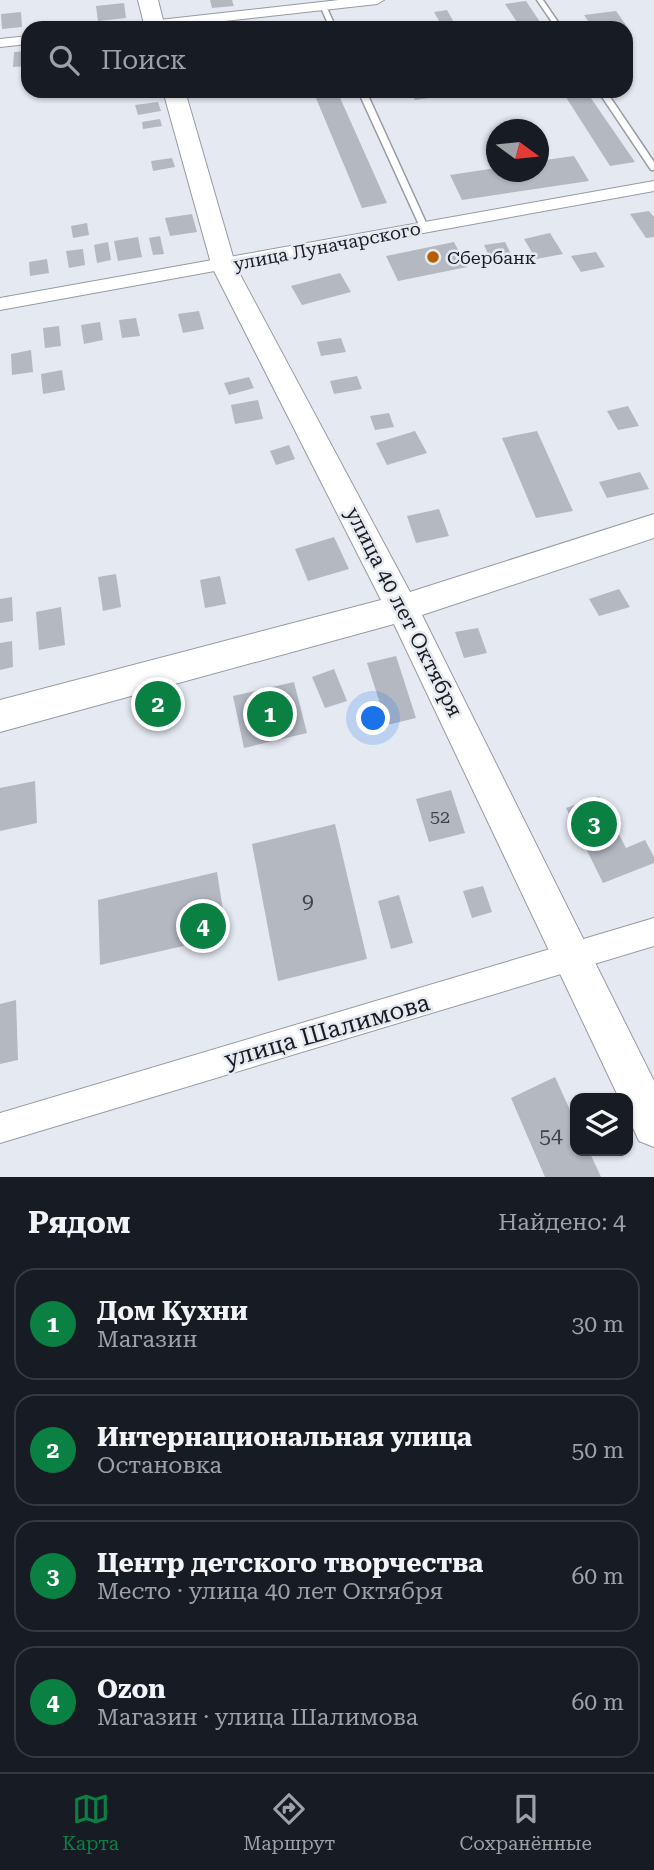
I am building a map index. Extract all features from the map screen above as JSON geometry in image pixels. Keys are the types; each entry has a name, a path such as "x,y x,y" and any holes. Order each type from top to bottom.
{"street":[{"path":"148,0 154,21"},
{"path":"202,21 377,0"},
{"path":"0,43 21,41"},
{"name":"улица 40 лет Октября","path":"176,98 224,267 402,608 654,1126"},
{"name":"улица Луначарского","path":"0,304 224,267 424,227 654,186"},
{"path":"0,716 402,608 654,526"},
{"name":"улица Шалимова","path":"0,1128 654,932"}],"lane":[{"path":"540,0 554,21"},
{"path":"324,8 330,21"},
{"path":"365,98 424,227"},
{"path":"607,98 654,168"}],"building":[{"path":"210,0 232,0 234,6 212,8"},
{"path":"526,1 539,21 516,21 505,4"},
{"path":"124,3 126,18 98,21 96,6"},
{"path":"447,10 453,21 439,21 434,12"},
{"path":"616,11 623,21 588,21 584,15"},
{"path":"21,12 21,27 2,29 1,14"},
{"path":"14,52 21,52 21,66 13,67"},
{"path":"316,98 340,98 387,203 362,208"},
{"path":"566,98 591,98 635,162 610,166"},
{"path":"158,102 161,111 138,115 135,105"},
{"path":"160,119 162,126 143,129 142,122"},
{"path":"574,156 589,181 462,200 450,175 486,170 486,182 549,182 549,159"},
{"path":"172,158 175,167 153,171 151,161"},
{"path":"649,211 654,217 654,237 646,238 630,214"},
{"path":"192,214 197,232 170,236 165,218"},
{"path":"87,223 89,235 73,238 71,226"},
{"path":"550,233 563,254 536,259 524,239"},
{"path":"160,236 164,254 153,255 149,238"},
{"path":"138,237 142,257 118,261 114,241"},
{"path":"108,242 111,260 97,263 94,245"},
{"path":"454,242 467,267 398,281 386,256"},
{"path":"505,242 515,262 494,266 484,245"},
{"path":"83,249 85,265 69,268 66,251"},
{"path":"596,252 605,267 581,272 571,256"},
{"path":"47,259 49,273 30,276 29,262"},
{"path":"340,273 351,292 302,305 291,286"},
{"path":"199,311 204,329 183,333 178,314"},
{"path":"136,318 140,336 122,338 119,320"},
{"path":"100,322 103,340 84,344 81,325"},
{"path":"59,326 61,346 45,348 43,328"},
{"path":"341,338 346,352 321,356 317,342"},
{"path":"31,350 33,372 12,375 11,354"},
{"path":"62,370 65,390 43,394 41,374"},
{"path":"357,376 362,389 334,394 330,381"},
{"path":"249,377 254,388 229,395 224,383"},
{"path":"258,400 263,419 235,424 231,405"},
{"path":"628,406 639,426 618,430 607,411"},
{"path":"389,413 394,427 375,430 370,416"},
{"path":"415,431 427,453 387,465 376,443"},
{"path":"537,431 573,511 536,518 502,438"},
{"path":"289,445 295,459 276,465 270,451"},
{"path":"640,472 649,489 607,498 599,482"},
{"path":"439,509 449,536 416,543 407,516"},
{"path":"334,537 349,569 308,581 295,549"},
{"path":"116,574 121,607 103,611 98,577"},
{"path":"220,576 226,604 205,608 200,580"},
{"path":"619,589 630,607 599,616 589,599"},
{"path":"12,597 13,621 0,623 0,599"},
{"path":"61,607 65,645 39,650 36,612"},
{"path":"478,628 487,653 464,658 455,632"},
{"path":"12,641 13,667 0,670 0,643"},
{"path":"396,656 416,718 387,725 367,663"},
{"path":"334,669 347,701 325,708 312,677"},
{"path":"294,682 307,733 244,748 233,696"},
{"path":"35,781 37,823 0,831 0,788"},
{"path":"451,790 465,833 429,842 416,799"},
{"path":"599,796 626,848 645,840 654,857 654,863 603,883 566,808"},
{"path":"335,824 367,959 278,981 252,844"},
{"path":"217,872 227,936 100,965 98,900"},
{"path":"483,886 492,912 472,918 463,891"},
{"path":"399,895 413,943 391,949 378,901"},
{"path":"16,1000 18,1060 0,1064 0,1004"},
{"path":"555,1077 570,1110 570,1156 591,1156 601,1177 545,1177 511,1098"}],"place":[{"name":"Сбербанк","path":"433,257"},
{"name":"Интернациональная улица","path":"158,704"},
{"name":"Дом Кухни","path":"270,714"},
{"name":"Центр детского творчества","path":"594,824"},
{"name":"Ozon","path":"203,926"}]}
